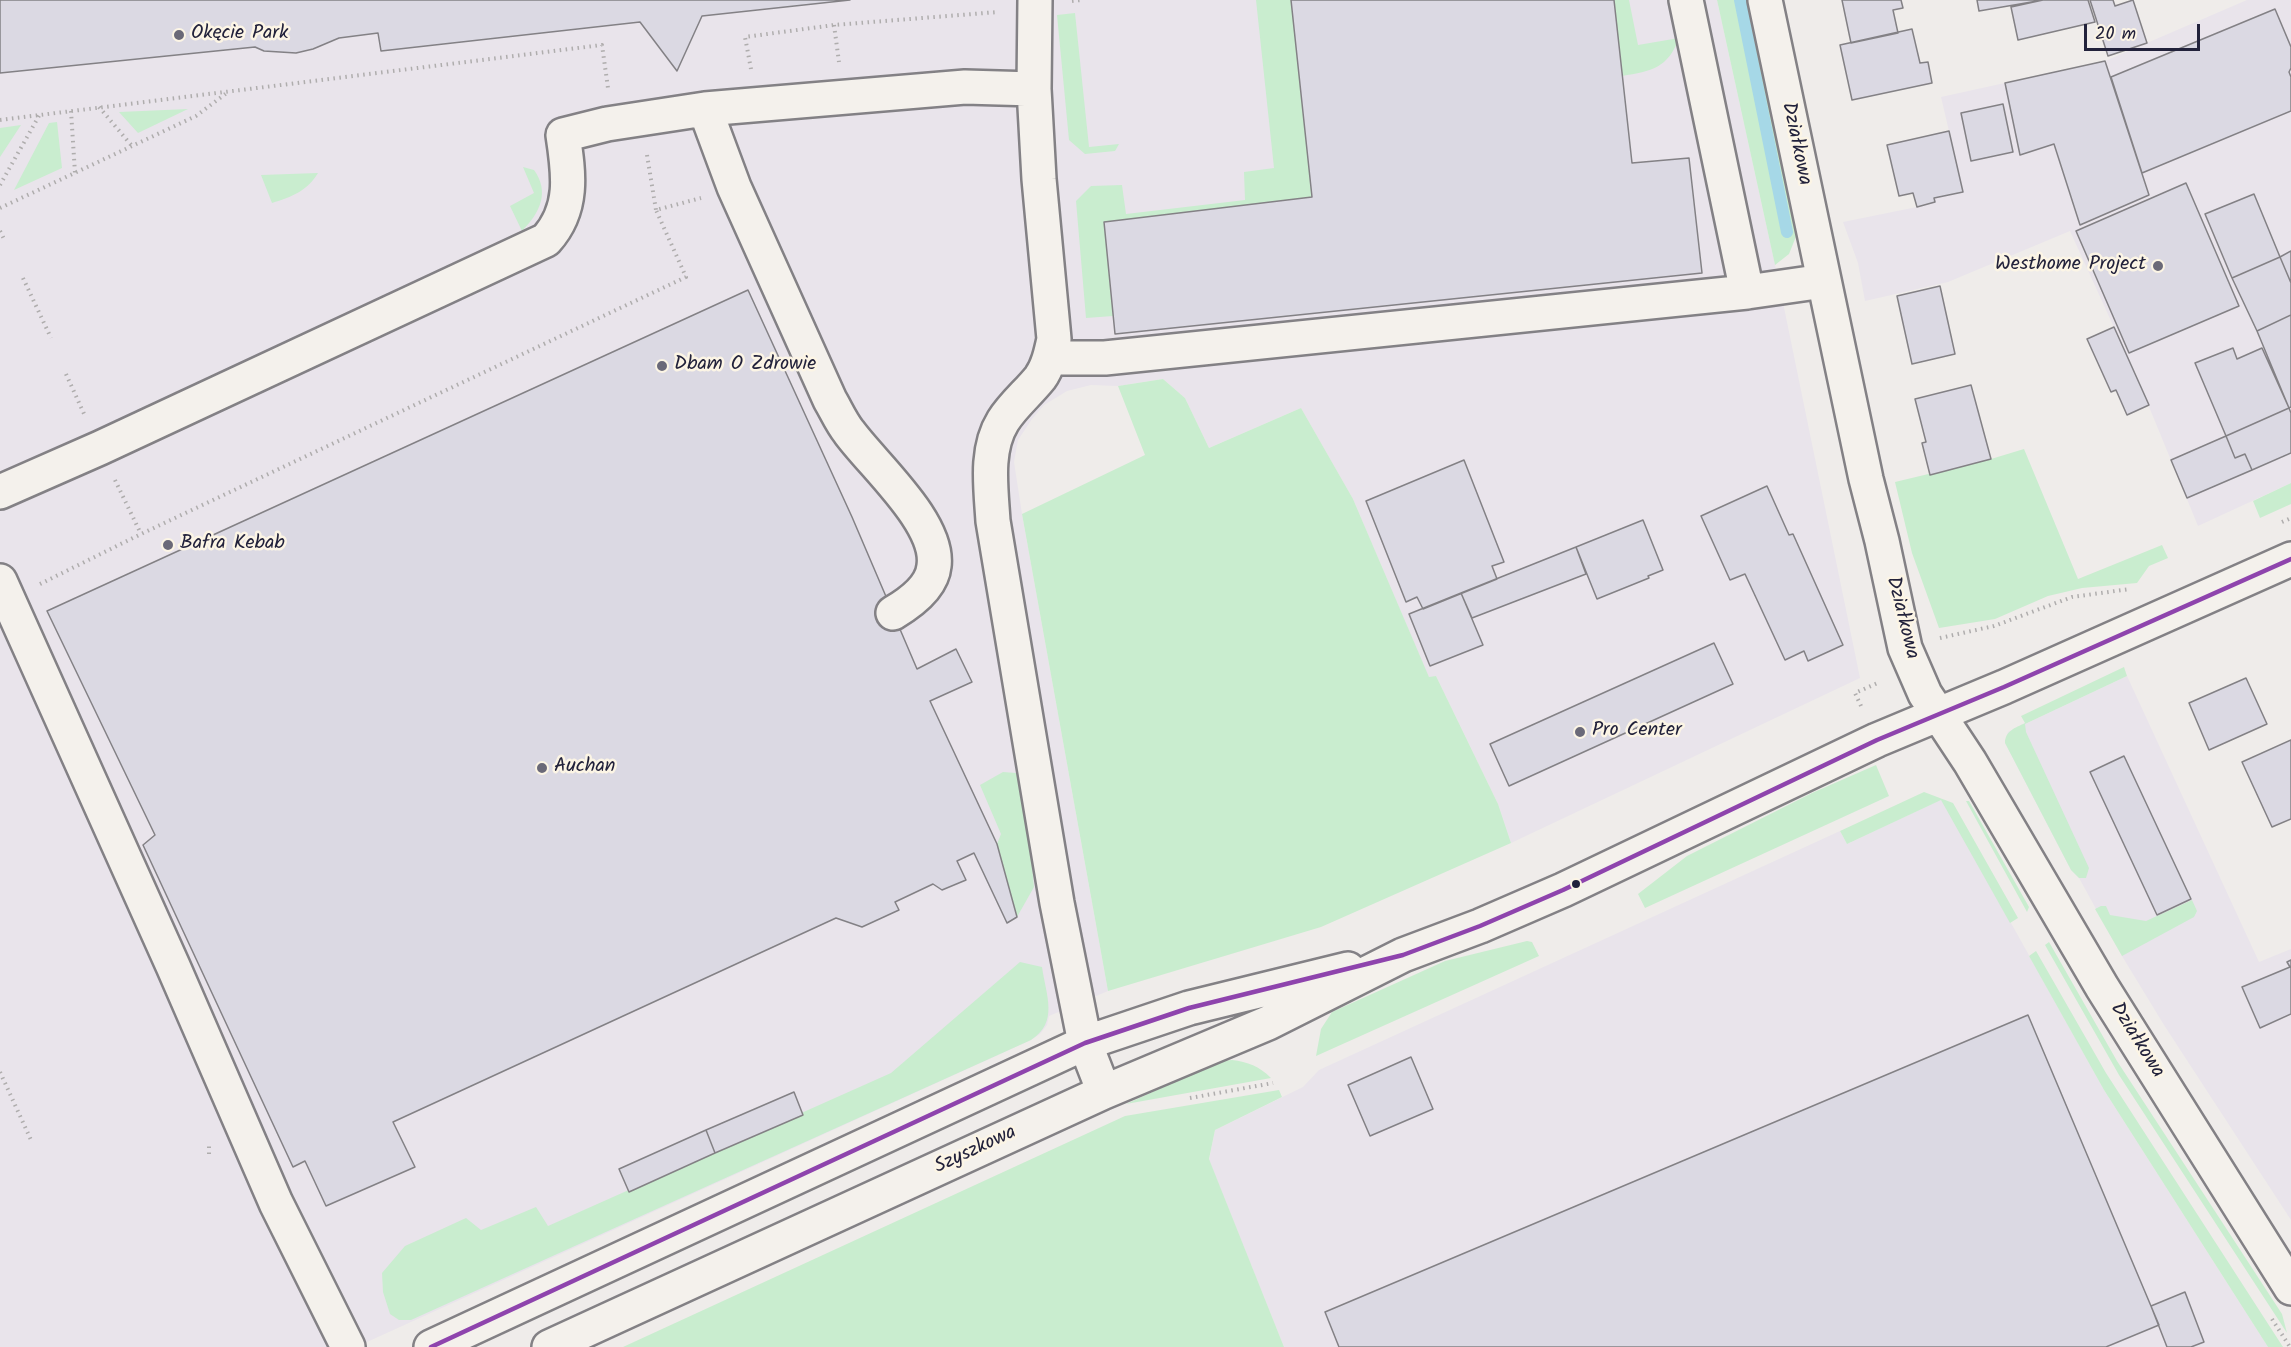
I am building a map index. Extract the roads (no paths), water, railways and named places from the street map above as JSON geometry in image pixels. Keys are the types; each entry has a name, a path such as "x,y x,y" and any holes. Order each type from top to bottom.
{"street":[{"path":"1035,0 1034,89 1039,179 1054,339 1050,358 1041,376 1003,421 995,439 990,471 993,521 1057,903 1085,1043 1104,1092"},
{"path":"1686,0 1747,292"},
{"name":"Działkowa","path":"1765,0 1866,479 1905,648 1936,714 1970,762 2102,987 2291,1288"},
{"path":"0,492 100,448 546,240 556,229 565,210 567,169 563,135 607,124 705,109 965,87 1034,89"},
{"path":"705,109 734,187 830,400 848,431 912,509 928,534 934,549 934,567 919,594 893,614"},
{"path":"1050,358 1105,358 1747,292 1824,281"},
{"name":"Szyszkowa","path":"549,1347 1104,1092 1268,1023 1403,955 1480,926 1563,890 1866,745 2004,687 2291,559"},
{"path":"15,585 182,986 276,1203 348,1347"},
{"name":"Szyszkowa","path":"431,1347 1085,1043 1189,1008 1403,955"}],"waterway":[{"path":"1740,0 1787,232"}],"place":[{"name":"Okęcie Park","path":"179,35"},
{"name":"Westhome Project","path":"2158,266"},
{"name":"Dbam O Zdrowie","path":"662,366"},
{"name":"Bafra Kebab","path":"168,545"},
{"name":"Pro Center","path":"1580,732"},
{"name":"Auchan","path":"542,768"}]}
